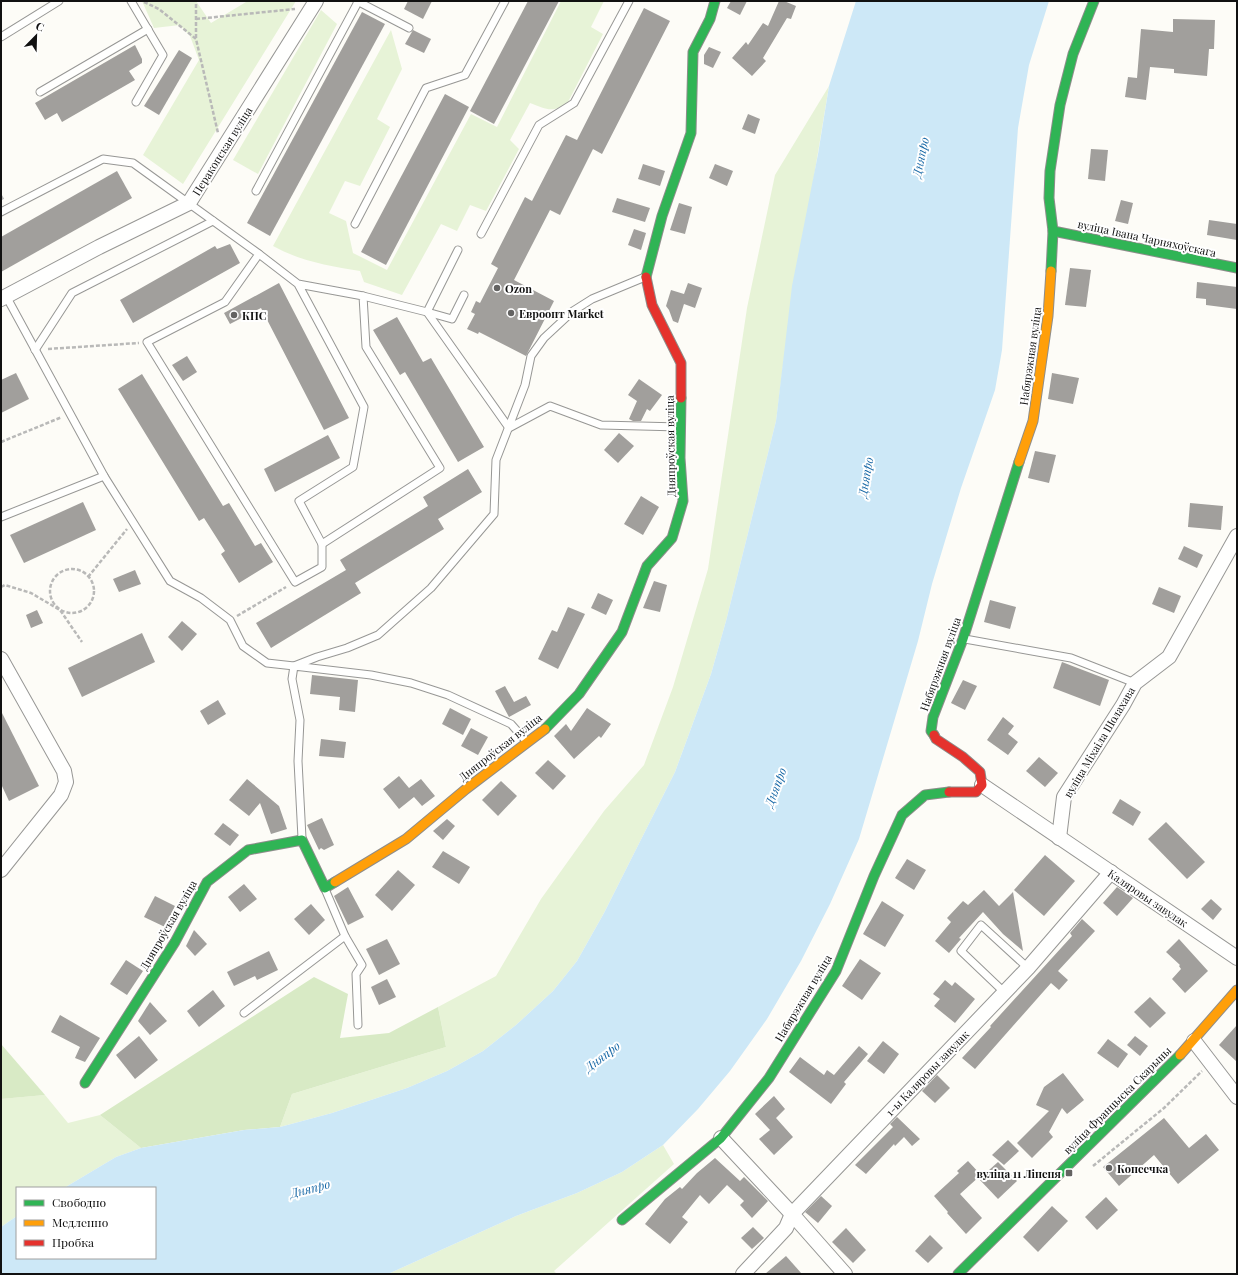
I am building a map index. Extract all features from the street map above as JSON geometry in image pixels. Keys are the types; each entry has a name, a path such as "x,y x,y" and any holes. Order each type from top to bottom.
{"street":[{"name":"Дняпроўская вуліца","path":"325,888 406,839 466,789 546,728 579,694 622,632 647,566 672,538 683,501 680,427 681,363 652,305 646,277 662,216 690,133 693,52 710,19 716,1"},
{"name":"Набярэжная вуліца","path":"622,1220 721,1138 769,1078 836,971 874,876 902,815 925,795 940,792 976,792 982,784 980,772 963,757 936,739 931,732 933,717 963,639 1012,481 1033,421 1048,316 1053,231 1049,198 1050,171 1060,105 1073,54 1094,1"},
{"name":"Перакопская вуліца","path":"4,298 99,247 189,203 314,4"},
{"name":"вуліца Івана Чарняхоўскага","path":"1053,231 1237,268"},
{"name":"вуліца Міхаіла Шолахава","path":"1059,838 1064,797 1123,705 1135,683 1169,657 1237,536"},
{"path":"1,659 64,771 66,782 62,795 1,870"},
{"name":"Каляровы завулак","path":"982,784 1059,838 1237,958"},
{"name":"Дняпроўская вуліца","path":"85,1083 175,942 207,882 248,850 302,840"},
{"path":"302,840 325,888"},
{"name":"1-ы Каляровы завулак","path":"743,1274 786,1228 792,1214 1028,968 1111,872"},
{"name":"вуліца Францыска Скарыны","path":"958,1274 1194,1041 1237,990"},
{"path":"1194,1041 1237,1097"},
{"path":"721,1138 792,1214 845,1274"}],"lane":[{"path":"1,37 59,1"},
{"path":"131,1 163,55 136,102"},
{"path":"256,191 357,1 410,28"},
{"path":"355,224 426,88 465,75 505,1"},
{"path":"481,234 539,125 574,103 628,1"},
{"path":"40,92 148,29"},
{"path":"1,212 102,159 133,163 259,254 298,284 364,407 353,467 299,501 322,544 322,567 295,582 147,342 225,302 259,254"},
{"path":"35,350 72,294 213,222"},
{"path":"427,312 458,250"},
{"path":"294,666 347,648 378,635 431,588 494,514 496,460 525,385 531,356 544,338 573,311 592,298 646,277"},
{"path":"298,284 362,296 452,319 464,296"},
{"path":"322,544 440,468 366,347 362,296"},
{"path":"4,298 35,350 104,476 170,581 201,598 230,620 243,646 267,663 371,675 411,683 448,695 511,724 528,743"},
{"path":"427,312 508,428"},
{"path":"508,428 550,406 601,425 680,427"},
{"path":"1,517 104,476"},
{"path":"963,639 1071,658 1135,683"},
{"path":"294,666 292,680 300,720 298,762 302,840"},
{"path":"325,888 345,936 362,965 356,974 358,1025"},
{"path":"1004,992 961,951 982,926 1028,968"},
{"path":"244,1013 345,936"}],"path":[{"path":"141,1 159,9 196,39"},
{"path":"196,1 196,39 222,151"},
{"path":"196,19 314,4"},
{"path":"35,350 147,342"},
{"path":"1,442 70,414"},
{"path":"88,577 132,521"},
{"path":"1,587 5,585 31,593 60,610 72,614 84,610 92,600 94,588 88,577 78,570 65,570 54,577 49,589 52,601 60,610 82,642"},
{"path":"230,620 295,582"},
{"path":"1091,1168 1164,1108 1210,1063"}],"green space":[{"path":"142,1 196,1 211,23 246,2 296,1 183,184 143,155 199,60 190,36 180,25 154,28"},
{"path":"561,1 604,1 591,27 603,34 568,102 558,108 553,109 530,103 510,140 519,149 486,211 470,205 457,231 441,224 402,295 364,282 360,271 326,265 304,259 273,246 391,30 402,69 377,119 390,127 360,186 345,181 329,213 346,221 353,253 387,270 471,114 497,127"},
{"path":"321,10 337,24 258,174 233,160"},
{"path":"829,86 784,358 776,421 726,621 711,674 675,772 604,913 577,961 553,991 516,1025 483,1051 447,1071 407,1088 332,1113 280,1127 292,1094 446,1047 438,1007 496,976 541,899 604,811 644,765 673,687 708,569 747,308 775,175"},
{"path":"314,977 348,994 340,1038 389,1033 438,1007 446,1047 292,1094 280,1127 244,1130 141,1148 100,1115"},
{"path":"1,1044 45,1095 1,1099"},
{"path":"45,1095 68,1123 100,1115 141,1148 116,1157 66,1187 16,1187 16,1217 1,1227 1,1099"},
{"path":"663,1145 674,1164 554,1271 557,1274 388,1274 516,1216 577,1193 622,1172"}],"water":[{"name":"Дняпро","path":"856,1 1049,1 1029,65 1018,128 1002,350 995,390 961,488 932,584 918,641 859,839 830,904 801,961 767,1019 730,1071 698,1109 663,1145 622,1172 577,1193 516,1216 388,1274 1,1274 1,1227 16,1217 16,1259 156,1259 156,1187 66,1187 116,1157 141,1148 244,1130 280,1127 332,1113 407,1088 447,1071 483,1051 516,1025 553,991 577,961 604,913 675,772 711,674 726,621 776,421 792,286 818,154 829,86"}],"building":[{"path":"408,1 432,1 423,19 404,9"},
{"path":"528,1 559,1 494,124 470,111"},
{"path":"731,1 747,1 740,15 727,8"},
{"path":"779,1 784,1 796,6 791,19 787,18 763,58 766,61 752,76 732,58 746,42 748,45 763,23 768,26"},
{"path":"644,8 670,21 602,154 593,149 560,215 550,210 514,280 554,301 526,356 479,332 478,334 467,329 475,314 471,312 476,301 480,303 498,268 491,264 525,197 532,201 566,135 577,140"},
{"path":"362,12 385,24 270,236 247,223"},
{"path":"1173,19 1215,20 1214,49 1209,49 1207,76 1174,73 1174,69 1150,67 1146,100 1125,97 1128,77 1137,78 1141,29 1173,32"},
{"path":"413,30 431,39 424,53 405,44"},
{"path":"135,45 142,59 142,63 129,71 135,80 62,122 57,113 45,120 35,103"},
{"path":"709,47 721,52 713,68 704,64 704,55"},
{"path":"179,50 192,58 159,115 144,106"},
{"path":"445,94 469,107 386,265 361,252"},
{"path":"748,114 760,119 755,134 742,129"},
{"path":"1091,149 1108,150 1105,181 1088,179"},
{"path":"643,164 665,171 660,186 638,179"},
{"path":"715,164 733,171 727,186 709,178"},
{"path":"117,171 132,198 1,272 1,237"},
{"path":"617,198 650,208 645,222 612,212"},
{"path":"1121,200 1133,203 1128,224 1115,221"},
{"path":"679,203 692,207 685,234 670,230"},
{"path":"1209,220 1237,224 1237,240 1207,235"},
{"path":"634,229 646,233 641,250 628,245"},
{"path":"230,244 240,263 133,323 120,300 215,246 217,249"},
{"path":"1070,268 1091,270 1086,307 1065,305"},
{"path":"1197,282 1237,287 1237,309 1206,305 1206,299 1196,298"},
{"path":"279,283 349,418 324,430 261,308 230,324 224,313"},
{"path":"688,283 702,288 695,308 684,304 678,323 673,321 666,306 671,290 684,294"},
{"path":"397,317 423,362 431,358 484,447 458,462 405,372 400,375 373,330"},
{"path":"187,356 197,372 183,381 172,365"},
{"path":"16,373 29,399 1,413 1,380"},
{"path":"1052,373 1079,378 1073,404 1048,399"},
{"path":"142,374 223,506 229,503 255,546 261,543 273,562 239,583 221,554 225,551 204,518 199,521 118,389"},
{"path":"639,379 662,395 650,411 647,409 641,421 633,421 629,419 637,401 628,395"},
{"path":"619,433 634,446 618,463 604,450"},
{"path":"328,435 340,458 275,492 264,469"},
{"path":"1035,451 1056,455 1049,483 1028,478"},
{"path":"468,469 482,492 438,519 444,529 355,583 361,593 271,648 256,623 346,570 340,560 428,506 423,497"},
{"path":"641,496 659,507 643,535 624,524"},
{"path":"83,502 96,530 24,563 10,535"},
{"path":"1190,503 1223,506 1221,530 1188,527"},
{"path":"1184,546 1203,555 1197,568 1178,559"},
{"path":"135,570 141,584 119,592 113,579"},
{"path":"654,581 667,585 660,612 643,608"},
{"path":"1159,587 1181,596 1174,613 1152,604"},
{"path":"598,593 613,600 606,615 591,608"},
{"path":"990,600 1016,607 1010,629 984,622"},
{"path":"568,607 585,614 558,669 538,659 552,630 557,632"},
{"path":"37,610 43,623 31,628 26,615"},
{"path":"182,621 197,634 182,651 168,637"},
{"path":"142,633 155,662 82,697 68,668"},
{"path":"1062,662 1109,680 1100,706 1053,688"},
{"path":"312,675 358,680 355,712 339,710 340,697 310,694"},
{"path":"963,680 977,686 965,710 951,703"},
{"path":"505,686 514,702 526,696 531,705 509,717 495,691"},
{"path":"218,700 226,714 208,725 200,711"},
{"path":"450,708 471,719 463,735 442,724"},
{"path":"587,708 611,724 601,738 599,736 574,759 554,736 566,724 571,731"},
{"path":"1,711 39,786 9,801 1,784"},
{"path":"1003,717 1014,726 1008,734 1018,742 1008,755 987,740"},
{"path":"471,728 488,737 478,755 461,746"},
{"path":"321,739 346,742 344,758 319,756"},
{"path":"1039,757 1058,773 1045,787 1026,771"},
{"path":"548,760 566,776 553,790 535,773"},
{"path":"399,776 409,788 421,779 435,796 422,806 414,797 399,809 383,789"},
{"path":"247,779 279,806 287,829 271,834 260,803 249,816 229,800"},
{"path":"501,781 517,796 498,816 482,800"},
{"path":"1120,799 1141,812 1133,826 1112,813"},
{"path":"322,818 334,845 324,850 321,848 319,850 307,825"},
{"path":"447,819 455,826 443,840 433,831"},
{"path":"1166,822 1205,862 1187,879 1148,839"},
{"path":"223,823 239,835 230,846 214,834"},
{"path":"443,851 470,867 459,884 432,867"},
{"path":"1045,855 1075,881 1044,916 1014,890"},
{"path":"907,859 926,870 914,890 895,878"},
{"path":"398,870 415,885 392,911 375,895"},
{"path":"244,884 257,899 240,912 228,897"},
{"path":"348,887 364,917 348,925 334,896"},
{"path":"1117,887 1133,898 1117,916 1103,903"},
{"path":"984,890 999,906 1013,892 1023,951 1003,934 983,912 959,938 961,939 949,953 935,941 951,922 947,918 963,901 968,905"},
{"path":"155,896 175,906 165,927 144,917"},
{"path":"1211,899 1222,909 1213,920 1201,909"},
{"path":"882,901 904,915 885,947 863,934"},
{"path":"311,904 325,920 309,935 294,919"},
{"path":"1082,919 1095,931 1058,971 1068,980 1059,990 1051,983 975,1069 962,1058 1072,936 1070,933"},
{"path":"194,930 207,944 195,956 186,946"},
{"path":"387,939 400,964 379,975 366,949"},
{"path":"1179,939 1208,971 1185,993 1172,979 1181,969 1179,966 1180,965 1166,952"},
{"path":"269,951 278,970 257,980 255,976 234,986 227,972"},
{"path":"860,959 881,973 862,1000 842,986"},
{"path":"126,960 143,971 127,995 110,984"},
{"path":"387,979 396,997 379,1005 371,987"},
{"path":"945,980 952,986 955,982 975,999 955,1023 934,1006 940,999 933,994"},
{"path":"213,990 225,1006 199,1027 187,1011"},
{"path":"1150,997 1166,1013 1150,1028 1134,1012"},
{"path":"150,1002 167,1021 150,1035 138,1021"},
{"path":"60,1015 100,1038 85,1062 75,1058 80,1047 51,1032"},
{"path":"1237,1025 1237,1062 1219,1045"},
{"path":"139,1036 158,1060 135,1079 116,1055"},
{"path":"1135,1036 1148,1046 1140,1056 1127,1045"},
{"path":"1108,1039 1128,1054 1118,1068 1097,1053"},
{"path":"883,1041 899,1054 884,1074 867,1061"},
{"path":"859,1046 868,1054 844,1082 846,1084 831,1104 789,1072 800,1057 824,1075 827,1070 834,1075"},
{"path":"1063,1073 1084,1100 1067,1114 1062,1108 1049,1132 1053,1137 1032,1158 1017,1143 1049,1111 1036,1105 1044,1087"},
{"path":"937,1075 950,1088 935,1103 922,1091"},
{"path":"774,1096 785,1109 776,1118 793,1137 774,1155 759,1139 770,1130 755,1114"},
{"path":"897,1117 920,1139 912,1146 904,1137 895,1146 894,1144 866,1174 855,1165 893,1127 890,1124"},
{"path":"1164,1118 1189,1148 1206,1134 1219,1150 1178,1184 1154,1155 1119,1186 1103,1167"},
{"path":"1008,1140 1019,1151 1004,1165 992,1155"},
{"path":"715,1158 740,1181 744,1177 768,1201 752,1218 740,1205 744,1201 727,1185 709,1204 700,1195 682,1217 688,1222 670,1244 645,1224 665,1199 680,1187 682,1189 697,1173"},
{"path":"968,1161 981,1175 960,1194 982,1218 966,1234 934,1196 959,1173 957,1171"},
{"path":"998,1162 1017,1181 998,1199 979,1179"},
{"path":"821,1196 832,1206 818,1223 805,1212"},
{"path":"1106,1197 1118,1210 1097,1230 1085,1217"},
{"path":"1052,1206 1068,1221 1038,1252 1023,1237"},
{"path":"753,1227 764,1238 752,1249 741,1238"},
{"path":"846,1228 866,1250 853,1263 832,1242"},
{"path":"930,1235 943,1248 928,1263 915,1251"},
{"path":"786,1256 802,1274 765,1274"}],"traffic: fast":[{"path":"646,277 662,216 691,133 693,52 710,19 715,1"},
{"path":"1051,271 1053,231 1049,198 1050,171 1060,105 1073,54 1094,1"},
{"path":"1053,231 1237,268"},
{"path":"545,729 579,694 622,632 647,566 672,538 683,501 680,458 681,398"},
{"path":"934,735 931,731 933,717 963,639 1019,462"},
{"path":"622,1220 721,1138 769,1078 836,971 874,876 902,815 925,795 949,792"},
{"path":"85,1083 175,942 207,882 248,850 302,840 325,888 335,882"},
{"path":"958,1274 1180,1055"}],"traffic: slow":[{"path":"1019,462 1033,421 1048,316 1051,271"},
{"path":"335,882 406,839 466,789 545,729"},
{"path":"1180,1055 1237,990"}],"traffic: jam":[{"path":"646,277 652,305 681,363 681,398"},
{"path":"934,735 936,739 963,757 980,772 982,785 976,792 949,792"}],"place":[{"name":"Ozon","path":"497,288"},
{"name":"Евроопт Market","path":"511,313"},
{"name":"КПС","path":"234,315"},
{"name":"Копеечка","path":"1109,1168"},
{"name":"вуліца 11 Ліпеня","path":"1069,1173"}]}
